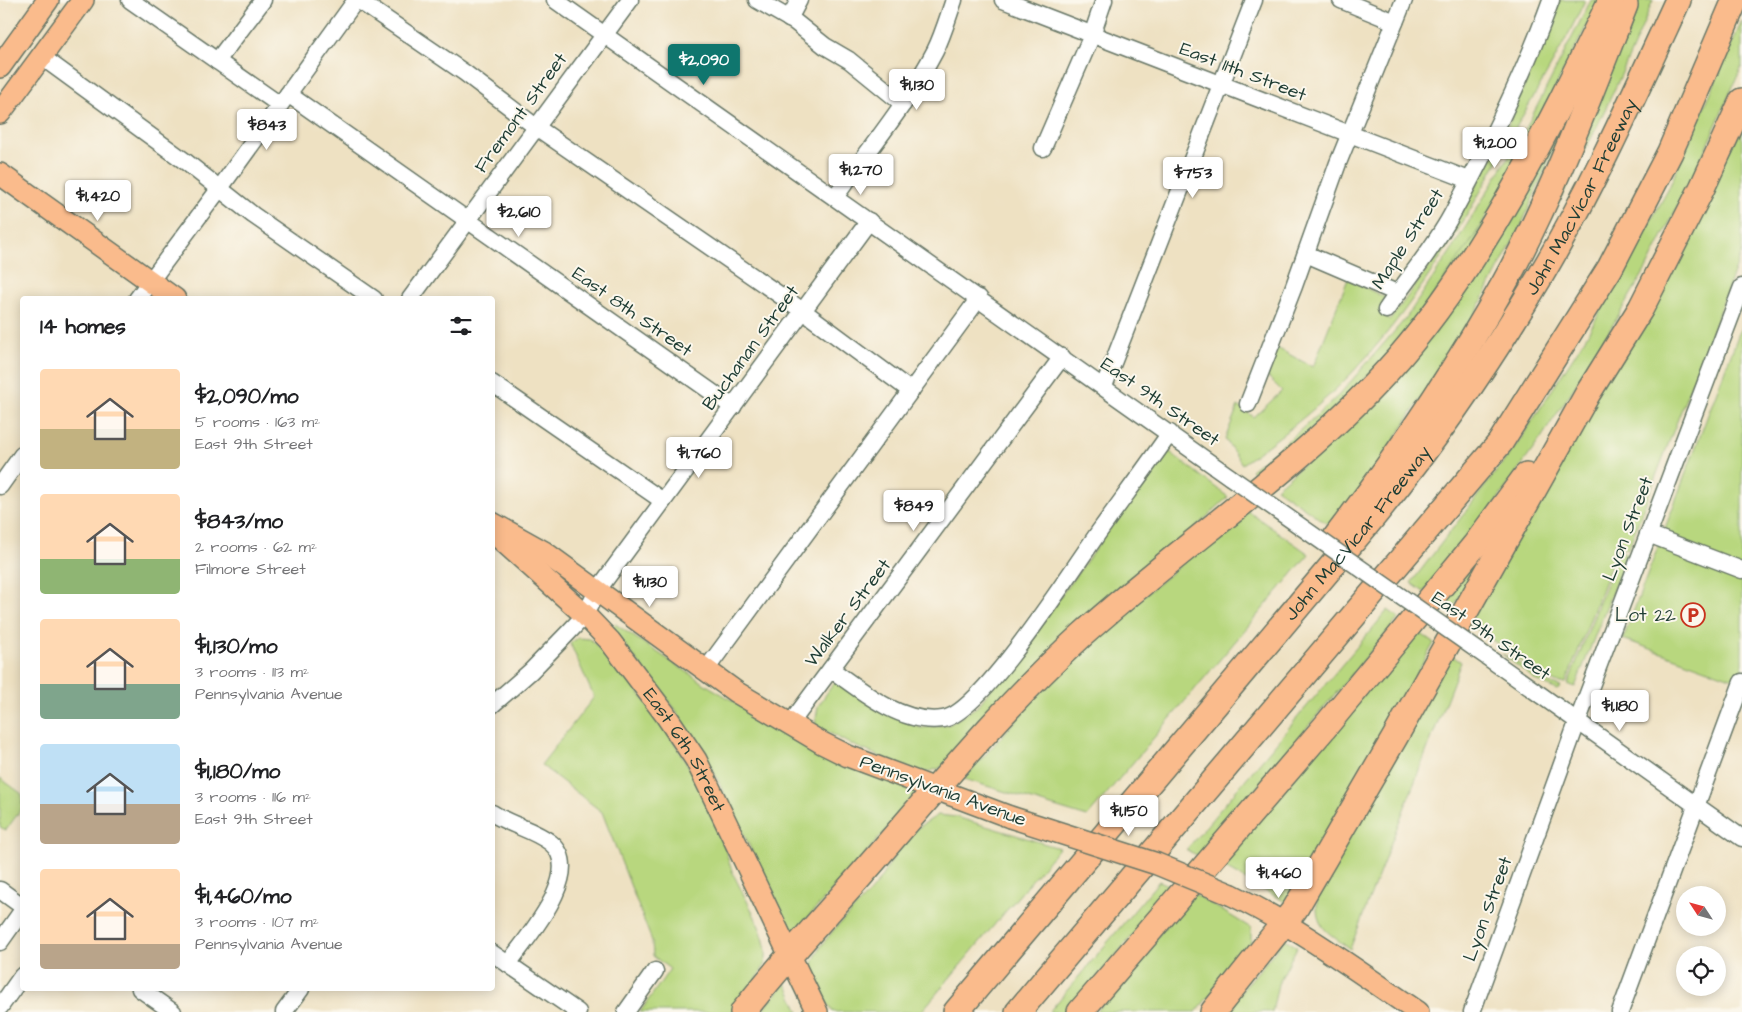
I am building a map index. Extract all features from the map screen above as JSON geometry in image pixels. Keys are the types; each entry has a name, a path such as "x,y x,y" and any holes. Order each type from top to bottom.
{"highway":[{"path":"743,1012 992,725 1081,637 1292,462 1343,416 1390,369 1427,322 1497,216 1548,124 1611,0"},
{"path":"1195,727 1386,471 1444,387 1505,281 1544,204 1627,0"},
{"name":"John MacVicar Freeway","path":"956,1012 1397,489 1492,354 1542,274 1604,159 1678,0"},
{"path":"1018,1012 1500,443 1610,268 1670,152 1735,0"},
{"path":"1213,1012 1284,923 1395,737 1588,393 1640,308 1702,188 1742,101"},
{"path":"1080,1012 1324,728 1469,552 1588,393"}],"main road":[{"path":"0,67 48,0"},
{"path":"0,113 83,0"},
{"path":"0,174 171,296"},
{"name":"Pennsylvania Avenue","path":"495,525 544,552 736,692 848,756 1010,817 1157,864 1232,895 1284,923 1418,1012"},
{"name":"East 6th Street","path":"495,534 610,640 638,676 696,760 817,1012"}],"street":[{"name":"East 8th Street","path":"130,0 217,61 284,99 467,220 733,406"},
{"path":"217,61 263,0"},
{"path":"139,296 357,0 465,74 536,127 803,311 911,390"},
{"name":"East 9th Street","path":"555,0 1104,386 1230,477 1578,720 1742,838"},
{"name":"Fremont Street","path":"412,296 630,0"},
{"path":"758,0 789,19 825,46 849,60 903,104"},
{"path":"789,19 799,0"},
{"path":"835,197 903,104 936,49 954,0"},
{"name":"East 11th Street","path":"1004,0 1468,180"},
{"path":"1043,148 1092,35 1104,0"},
{"path":"1104,386 1254,0"},
{"path":"1341,0 1395,22"},
{"path":"1248,404 1272,341 1310,256 1338,163 1351,135 1404,0"},
{"name":"Maple Street","path":"1386,310 1450,218 1468,180 1484,157 1531,55 1551,0"},
{"path":"42,57 220,188 253,215 370,296"},
{"name":"Buchanan Street","path":"496,696 531,671 584,615 597,591 869,221"},
{"path":"1310,256 1398,294"},
{"name":"Lyon Street","path":"1472,1012 1578,720 1742,287"},
{"path":"705,671 979,298"},
{"name":"Walker Street","path":"790,724 1062,357"},
{"path":"495,384 663,501"},
{"path":"831,669 883,704 920,719 944,719 962,711 1005,663 1072,573 1100,530 1170,433"},
{"path":"0,486 20,458"},
{"path":"1648,534 1742,570"},
{"path":"1620,1012 1742,682"},
{"path":"495,814 550,842 560,852 563,866 560,882 550,905 508,964"},
{"path":"0,890 20,905"},
{"path":"0,942 20,914"},
{"path":"495,954 578,1012"},
{"path":"626,1012 655,971"},
{"path":"0,1007 20,979"},
{"path":"143,991 173,1012"},
{"path":"284,1012 300,991"}],"green space":[{"path":"1560,0 1585,0 1562,47 1480,193 1416,294 1392,326 1339,386 1292,427 1242,464 1225,439 1238,406 1254,417 1282,391 1265,374 1277,348 1313,367 1348,279 1386,298 1379,311 1390,320 1434,260 1502,140"},
{"path":"1591,0 1600,0 1535,128 1463,255 1436,294 1408,331 1373,370 1336,407 1258,476 1251,470 1296,434 1339,395 1406,318 1449,254 1524,132"},
{"path":"1636,0 1653,0 1629,58 1602,115 1545,228"},
{"path":"1742,21 1742,66 1697,168 1646,269 1587,368 1541,438 1481,523 1424,592 1411,583 1518,443 1586,337 1668,190"},
{"path":"1577,93 1522,224 1476,312 1369,480 1329,525 1276,488 1326,445"},
{"path":"1742,128 1742,252 1628,549 1618,546 1566,683 1558,683 1544,677 1467,622"},
{"path":"1742,325 1742,682 1623,639"},
{"path":"1166,449 1228,497 940,768 924,773 915,771 850,744 815,725 818,706 836,680 895,717 921,728 950,724 978,706 1086,562"},
{"path":"1246,510 1309,554 1087,817 964,779 1047,685 1094,638"},
{"path":"1619,550 1627,554 1575,687 1568,684"},
{"path":"1472,565 1476,569 1451,611 1442,605"},
{"path":"1388,610 1399,618 1199,856 1186,850"},
{"path":"615,624 708,686 770,723 915,792 916,797 792,935 715,774 676,710 614,632 612,627"},
{"path":"1417,631 1434,643 1287,903 1220,865"},
{"path":"578,638 590,639 629,680 647,703 679,750 706,800 720,832 731,867 754,915 766,948 765,964 762,971 732,1012 640,1012 670,969 653,956 652,941 602,812 541,765 594,697 570,643"},
{"path":"1502,654 1545,681 1561,687 1557,690 1537,681"},
{"path":"1451,655 1461,662 1350,949 1326,931 1322,925 1317,911 1319,890"},
{"path":"0,778 20,793 20,811 6,830 0,827"},
{"path":"938,815 956,817 1059,848 921,1012 833,1012 813,979 812,968 815,957 839,924 868,895 912,833"},
{"path":"1159,881 1174,887 1067,1012 1049,1012"},
{"path":"1193,893 1251,928 1251,941 1245,952 1196,1012 1096,1012"},
{"path":"1285,939 1297,947 1278,984 1272,1012 1224,1012"},
{"path":"786,983 799,1012 761,1012"}],"place":[{"name":"Lot 22","path":"1693,615"}]}
